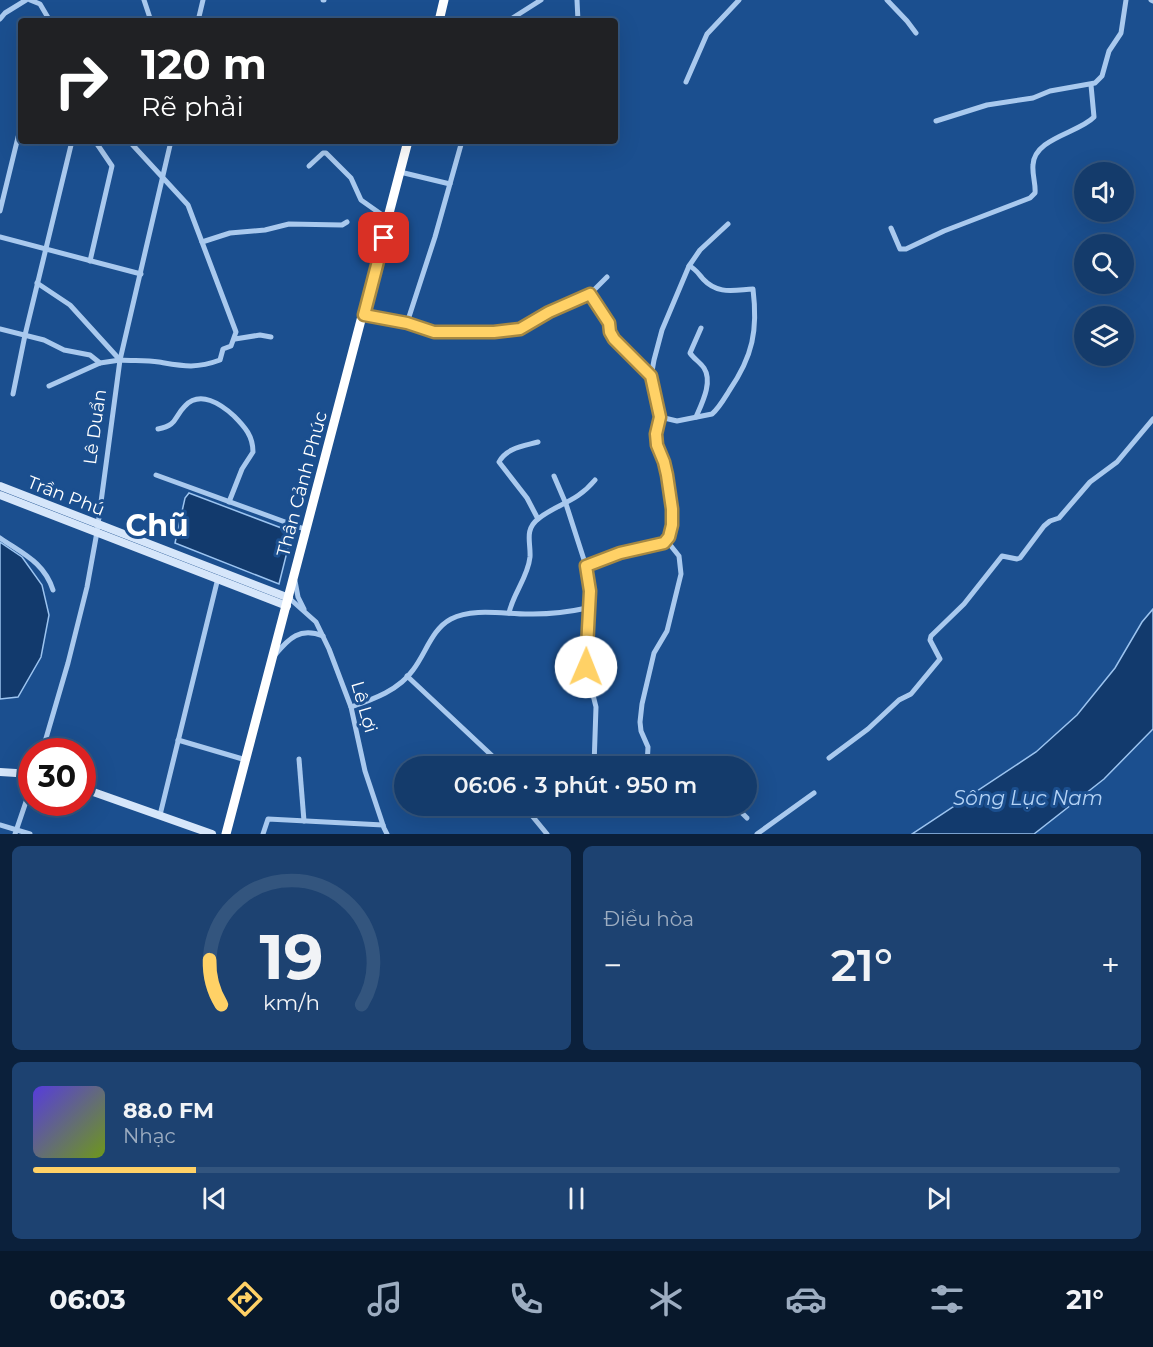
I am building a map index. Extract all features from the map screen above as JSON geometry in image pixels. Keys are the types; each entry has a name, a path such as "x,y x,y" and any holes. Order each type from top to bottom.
{"highway":[{"path":"440,18 444,0"},
{"name":"Thân Cảnh Phúc","path":"226,834 407,144"}],"main road":[{"name":"Trần Phú","path":"0,486 98,528 288,602"},
{"name":"Trần Phú","path":"0,495 98,528"},
{"path":"0,772 18,773"},
{"path":"96,793 212,834"}],"street":[{"path":"0,19 5,13 28,0 40,4 48,18"},
{"path":"144,0 150,18"},
{"path":"199,18 203,0"},
{"path":"513,18 541,0"},
{"path":"577,0 578,18"},
{"path":"686,82 707,34 739,0"},
{"path":"887,0 916,33"},
{"path":"936,121 987,105 1033,98 1050,91 1091,85 1102,76 1109,51 1121,33 1126,0"},
{"path":"891,228 897,246 902,250 1030,198 1035,194 1032,165 1037,154 1050,141 1094,117 1091,85"},
{"path":"0,211 18,137"},
{"path":"13,394 37,283 71,144"},
{"path":"90,261 112,166 97,144"},
{"path":"49,386 100,363 120,360 146,360 186,367 209,364 220,360 223,350 231,346 235,339 236,332 188,205 132,144"},
{"name":"Lê Duẩn","path":"46,738 87,587 98,528 120,360 170,144"},
{"path":"407,323 461,144"},
{"path":"309,166 322,153 326,153 351,178 361,200 388,219"},
{"path":"400,172 450,184"},
{"path":"202,242 230,233 265,230 289,224 342,225 347,222"},
{"path":"667,542 672,525 672,509 664,462 657,445 656,434 660,417 651,376 654,360 662,330 688,266 700,250 728,224"},
{"path":"0,237 141,274"},
{"path":"660,417 677,421 712,414 750,356 755,329 753,289 724,291 714,288 694,268 688,266"},
{"path":"364,315 407,323 434,332 494,332 520,329 549,312 590,294 607,277"},
{"path":"37,283 70,305 120,360"},
{"path":"590,294 609,323 614,339 651,376"},
{"path":"696,417 704,398 707,378 702,366 690,353 701,328"},
{"path":"0,329 44,340 64,350 90,355 100,363"},
{"path":"235,339 260,335 271,337"},
{"path":"158,429 172,424 187,404 201,399 219,403 247,429 253,452 242,468 229,502"},
{"path":"829,758 868,729 899,700 911,693 940,659 930,640 931,636 964,604 1002,556 1017,560 1020,558 1044,526 1059,518 1090,482 1117,462 1153,419"},
{"path":"538,442 517,447 499,462 527,498 538,519"},
{"path":"156,475 307,531"},
{"path":"554,476 566,504 586,566 590,591 587,608 586,667 596,707 594,756"},
{"path":"509,614 511,601 530,560 528,540 530,531 538,519 582,494 595,480"},
{"path":"0,538 41,567 49,577 53,590"},
{"path":"586,566 620,553 667,542"},
{"path":"648,756 648,747 640,722 642,704 654,653 667,631 681,574 679,556 667,542"},
{"path":"160,815 218,574"},
{"name":"Lê Lợi","path":"294,578 304,611 316,622 351,707 365,771 386,833"},
{"path":"288,602 304,611"},
{"path":"351,707 381,696 407,676 437,630 452,619 472,614 563,613 587,608"},
{"path":"274,656 288,639 302,633 315,633 322,636"},
{"path":"407,676 492,756"},
{"path":"178,740 247,760"},
{"path":"299,759 304,821"},
{"path":"758,834 771,822 814,793"},
{"path":"15,832 21,816"},
{"path":"532,816 547,834"},
{"path":"744,816 747,819"},
{"path":"263,834 268,819 383,825"},
{"path":"0,825 15,832 30,834"}],"water":[{"path":"189,493 292,532 279,584 175,543 185,498"},
{"path":"0,542 22,557 42,585 49,615 41,657 18,697 0,699"},
{"name":"Sông Lục Nam","path":"1153,609 1153,729 1104,779 1034,834 912,834 1036,752 1077,715 1115,668 1142,622"}],"district":[{"name":"Chũ","path":"157,526"}],"route":[{"path":"384,238 364,315 407,323 434,332 494,332 520,329 549,312 590,294 609,323 614,339 651,376 660,417 656,434 657,445 667,475 672,525 667,542 620,553 586,566 590,591 587,608 586,667"}]}
